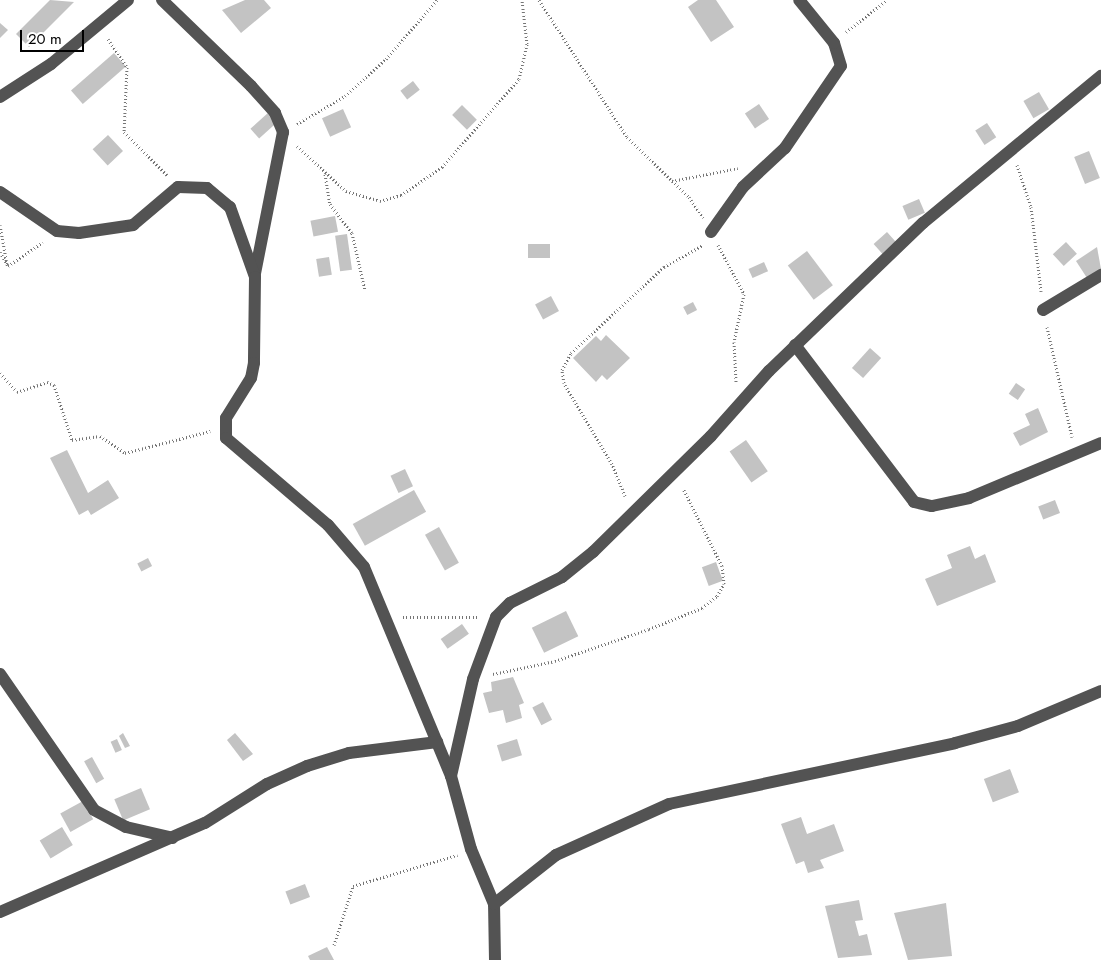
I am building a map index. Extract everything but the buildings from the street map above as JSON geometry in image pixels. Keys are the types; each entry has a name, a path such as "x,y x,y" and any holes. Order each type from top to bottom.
{"street":[{"path":"0,97 51,64 128,0"},
{"path":"162,0 251,86 275,113 283,132 255,277 254,363 223,428 243,454 328,525 364,567 388,617 451,776 471,849 494,904 495,960"},
{"path":"713,237 726,207 764,166 784,148 836,79 841,66 834,43 798,0"},
{"path":"451,776 473,679 496,617 510,603 562,577 675,472 795,345 923,223 1101,76"},
{"path":"0,192 57,231 79,233 133,225 178,187 207,188 221,197 238,221 255,277"},
{"path":"1043,310 1101,275"},
{"path":"795,345 914,502 932,506 969,498 1101,443"},
{"path":"0,674 94,810 126,826 173,838"},
{"path":"494,904 556,855 669,804 955,743 1018,726 1101,691"},
{"path":"0,912 173,838 308,766 349,753 437,742"}],"path":[{"path":"436,0 386,59 345,96 283,132 346,191 380,201 401,195 442,167 519,79 527,44 522,0"},
{"path":"538,0 627,137 672,181 713,237 744,294 732,363 742,399"},
{"path":"834,43 887,0"},
{"path":"97,24 128,67 124,132 178,187"},
{"path":"672,181 764,166"},
{"path":"325,173 330,204 352,233 365,290"},
{"path":"0,225 8,266"},
{"path":"8,266 57,231"},
{"path":"628,517 623,485 564,383 562,370 571,353 664,267 692,248 713,237"},
{"path":"0,252 8,266"},
{"path":"0,373 17,392 34,384 54,385 68,437 80,442 100,436 120,452 223,428"},
{"path":"473,679 564,657 702,608 717,596 724,584 722,566 675,472"},
{"path":"388,617 496,617"},
{"path":"334,945 353,886 416,870 471,849"}]}
